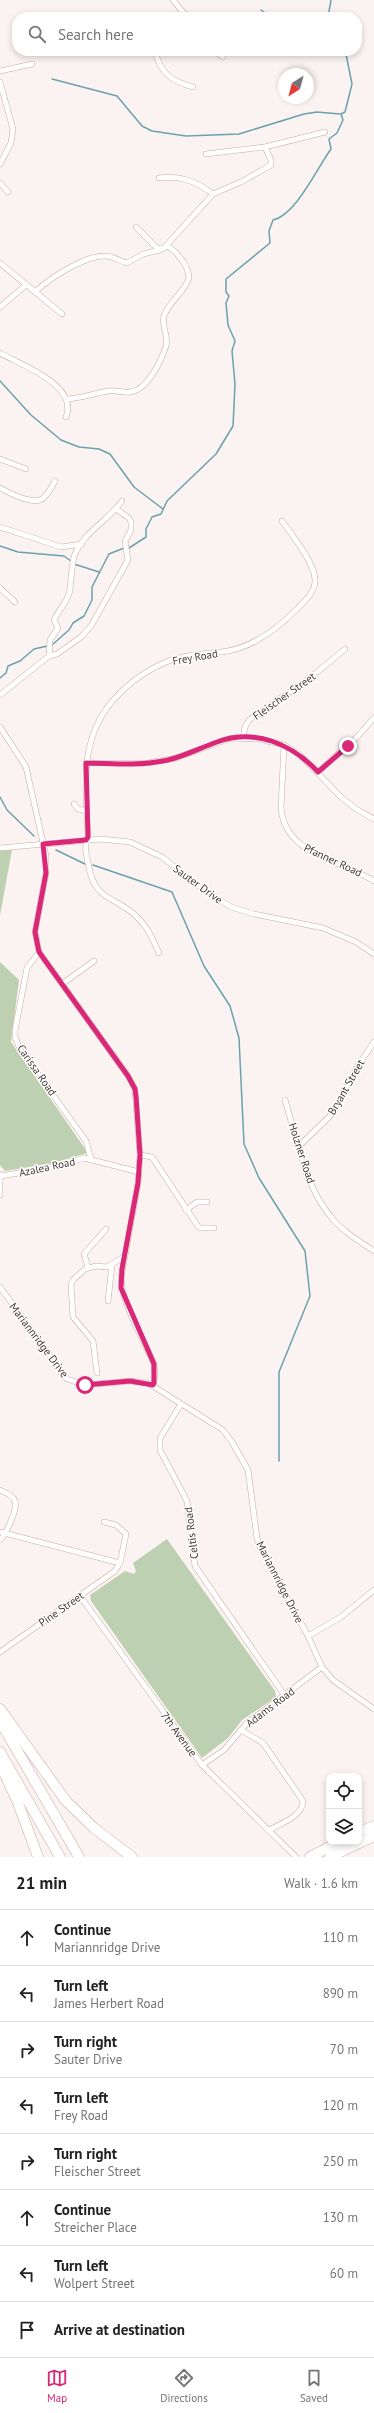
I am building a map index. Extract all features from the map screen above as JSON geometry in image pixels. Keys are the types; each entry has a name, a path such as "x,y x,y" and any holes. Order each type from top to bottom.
{"highway":[{"path":"0,1709 66,1801 94,1828 132,1857"},
{"path":"0,1721 79,1857"},
{"path":"0,1752 60,1857"},
{"path":"0,1765 18,1803 38,1857"},
{"path":"362,1831 374,1826"},
{"path":"330,1857 374,1836"},
{"path":"310,1857 333,1845"}],"street":[{"path":"173,0 183,12"},
{"path":"157,56 164,72 176,83 193,87"},
{"path":"0,72 32,64"},
{"path":"0,82 13,129 11,143 0,164"},
{"path":"206,154 265,148 325,132"},
{"path":"35,292 55,275 94,258 107,256 126,262 148,252 160,250 167,246 213,194 241,182 271,165 271,160 265,148"},
{"path":"159,178 173,176 186,179 213,194"},
{"path":"0,183 8,192"},
{"path":"136,227 160,250"},
{"path":"67,399 112,390 129,393 138,389 148,381 167,344 164,318 172,301 186,286 189,278 184,264 172,249 167,246"},
{"path":"0,263 62,314"},
{"path":"0,307 26,285"},
{"path":"0,353 55,384 63,391 67,399 66,417"},
{"path":"0,459 26,469"},
{"path":"0,488 22,497 39,500 44,498 56,481"},
{"path":"49,654 50,640 58,628 54,620 67,599 74,555 89,533 116,510 122,501"},
{"path":"0,696 49,654 57,654 81,636 91,626 110,594 118,575 128,560 125,541 131,530 131,522 116,510"},
{"name":"Frey Road","path":"159,953 142,922 128,910 105,897 95,886 90,874 84,844 86,840 86,763 88,747 100,719 115,698 144,673 167,662 186,656 230,651 251,644 291,615 311,593 315,584 311,567 282,521"},
{"path":"0,527 61,547 82,544"},
{"path":"0,588 15,602"},
{"name":"Fleischer Street","path":"243,737 245,727 249,720 322,669 345,648"},
{"path":"318,772 357,738 374,718"},
{"path":"0,727 26,767 43,844 46,873 35,932 39,952 132,1082 136,1097 140,1155 139,1172 121,1274 121,1288 154,1364 156,1375 153,1385"},
{"path":"86,763 135,764 168,760 218,741 243,737 284,745 299,754 349,804 374,818"},
{"name":"Pfanner Road","path":"284,745 281,808 282,818 288,834 301,846 374,881"},
{"path":"74,804 78,809 87,811"},
{"name":"Sauter Drive","path":"0,848 86,840 116,839 142,846 162,857 205,891 231,907 254,914 323,928 356,942 374,954"},
{"name":"Carissa Road","path":"39,952 27,968 15,1037 20,1049 86,1141 91,1159"},
{"path":"62,984 94,961"},
{"name":"Bryant Street","path":"299,1146 331,1115 359,1064 374,1042"},
{"name":"Holzner Road","path":"285,1100 306,1172 324,1208 339,1226 374,1251"},
{"path":"140,1155 152,1157 198,1227 214,1228"},
{"name":"Azalea Road","path":"0,1174 59,1166 84,1158 139,1172"},
{"path":"0,1174 0,1195"},
{"path":"186,1210 197,1202 206,1202"},
{"path":"88,1267 84,1254 106,1229"},
{"path":"97,1373 96,1347 93,1341 76,1322 72,1312 71,1285 79,1273 88,1267 112,1265 125,1256"},
{"path":"108,1301 112,1265"},
{"name":"Mariannridge Drive","path":"0,1287 67,1379 85,1385 130,1381 153,1385 223,1430 244,1463 250,1481 257,1538 261,1550 308,1636 322,1667 334,1680 374,1709"},
{"name":"Celtis Road","path":"181,1404 160,1438 160,1450 187,1501 195,1566 285,1696"},
{"path":"0,1490 10,1495 16,1502 16,1507 0,1540"},
{"path":"3,1533 120,1563 126,1534 116,1525 104,1522"},
{"path":"109,1560 112,1564 111,1574"},
{"name":"Pine Street","path":"0,1652 111,1574 120,1563"},
{"path":"308,1636 341,1616 374,1590"},
{"name":"7th Avenue","path":"80,1596 202,1765 296,1857"},
{"name":"Adams Road","path":"202,1765 224,1750 241,1730 322,1667"},
{"path":"241,1730 263,1743 303,1801 301,1809 297,1813 269,1830"}],"green space":[{"path":"12,850 0,915 0,851"},
{"path":"0,962 19,980 11,1042 88,1153 53,1163 5,1171 0,1165"},
{"path":"167,1539 275,1691 276,1697 242,1720 228,1738 202,1758 91,1601 90,1595 125,1571 134,1574 136,1571 133,1563"}],"waterway":[{"path":"329,12 331,0"},
{"path":"129,548 146,537 146,529 152,517 161,514 167,501 216,454 233,426 235,384 232,351 235,341 228,325 226,303 229,296 226,292 226,279 270,243 269,231 273,220 282,216 298,200 331,149 329,139 337,133 343,120 341,114 345,112 352,84 346,56"},
{"path":"52,79 117,96 142,126 152,131 186,136 239,134 304,114 317,112 340,114"},
{"path":"0,381 31,415 61,440 79,447 99,449 110,454 134,487 163,509"},
{"path":"0,546 18,552 64,556 71,561"},
{"path":"0,678 6,673 8,666 20,661 34,649 52,645 69,630 73,623 84,616 92,600 92,587 109,554 124,548"},
{"path":"74,564 99,572"},
{"path":"0,797 7,810 34,836"},
{"path":"56,850 85,864"},
{"path":"93,865 172,892 204,966 230,1006 239,1038 244,1144 259,1178 305,1251 310,1296 279,1372 279,1461"}],"route":[{"path":"85,1385 130,1381 153,1385 156,1375 154,1364 121,1288 122,1269 138,1183 140,1155 136,1097 132,1082 39,952 36,944 35,932 47,866 43,844 86,840 88,837 85,778 86,763 135,764 168,760 218,741 231,738 251,737 284,745 294,750 306,759 318,772 348,746"}]}
